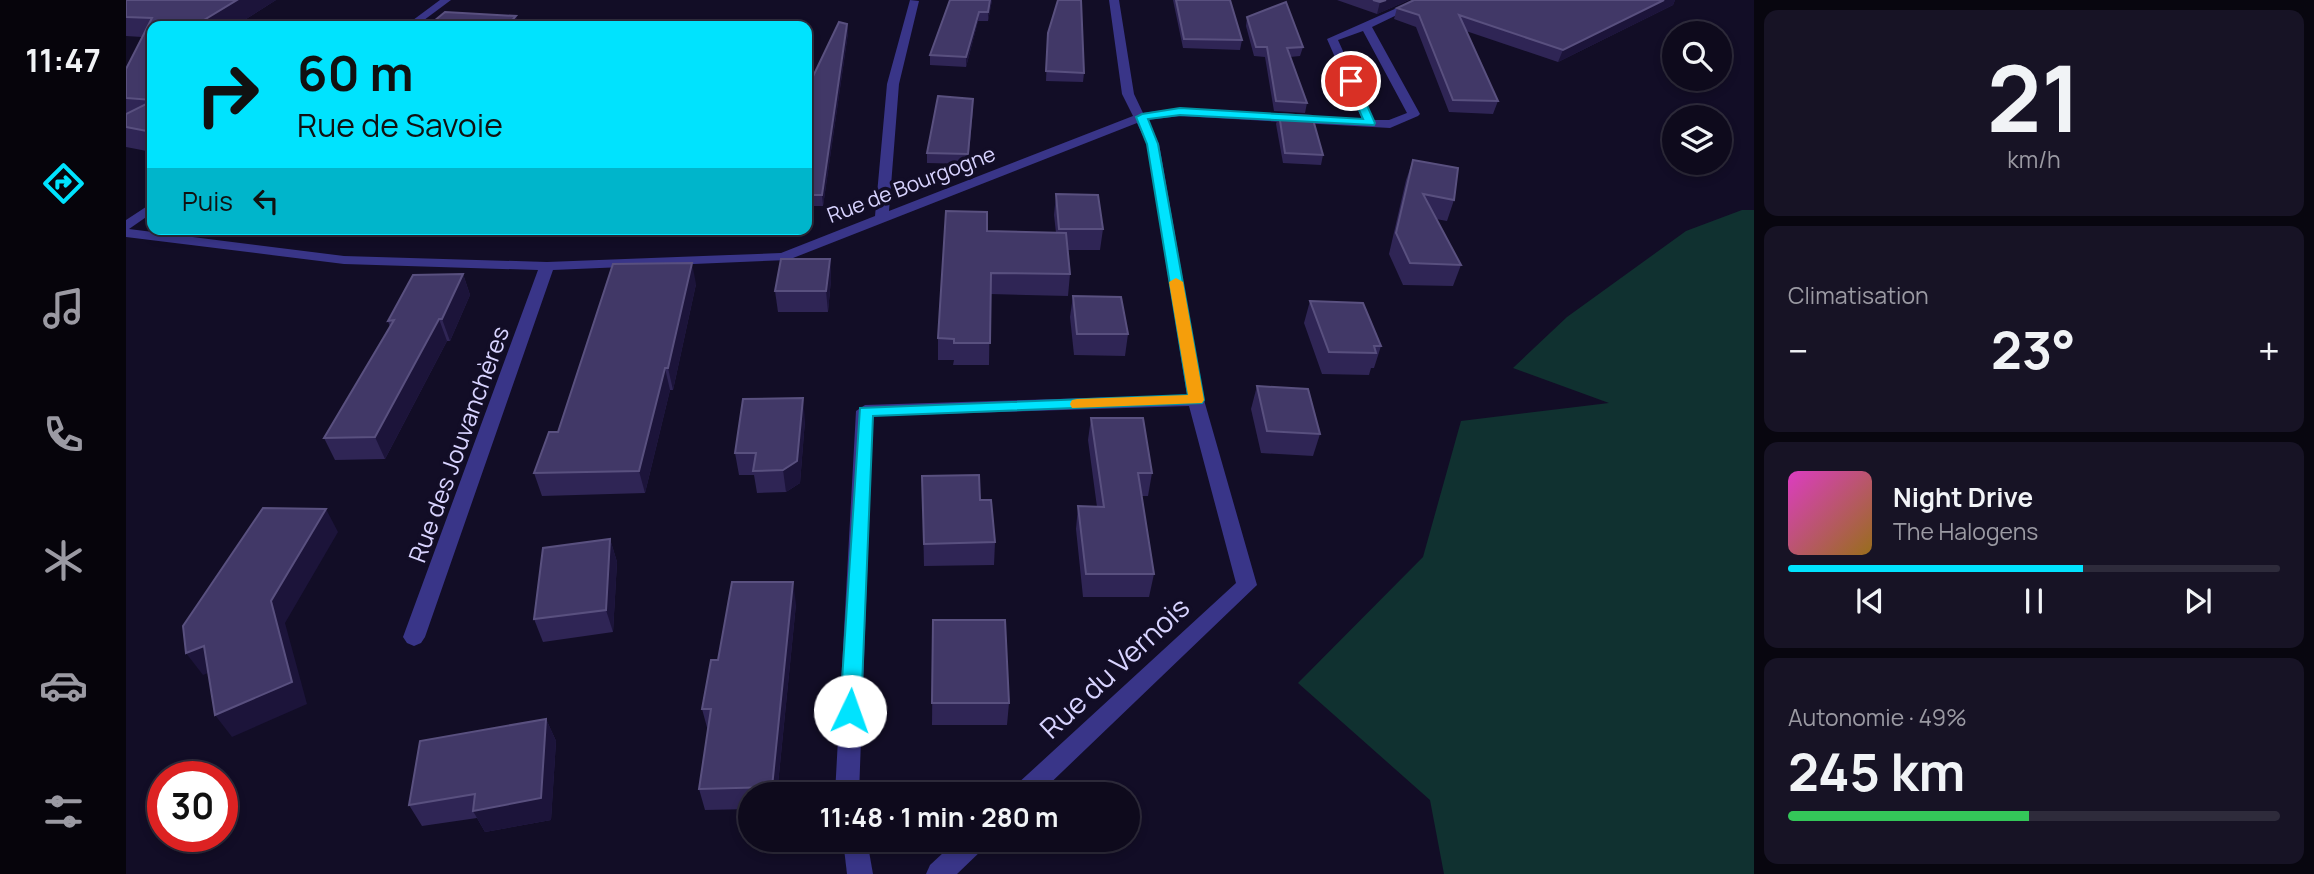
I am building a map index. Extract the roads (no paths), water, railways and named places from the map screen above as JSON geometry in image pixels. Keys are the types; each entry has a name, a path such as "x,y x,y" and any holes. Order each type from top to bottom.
{"street":[{"path":"417,21 446,0"},
{"path":"848,782 865,411 1196,400 1153,144 1142,117 1128,94 1114,0"},
{"path":"1370,123 1332,39 1423,0"},
{"path":"882,217 893,84 914,1"},
{"name":"Rue de Bourgogne","path":"126,233 344,260 547,266 783,257 1142,117 1180,112 1391,124 1414,114 1366,26"},
{"path":"126,226 147,211"},
{"name":"Rue des Jouvanchères","path":"414,637 547,266"},
{"name":"Rue du Vernois","path":"1036,782 1247,585 1196,400"},
{"path":"857,852 860,874"},
{"path":"939,874 962,852"}]}
